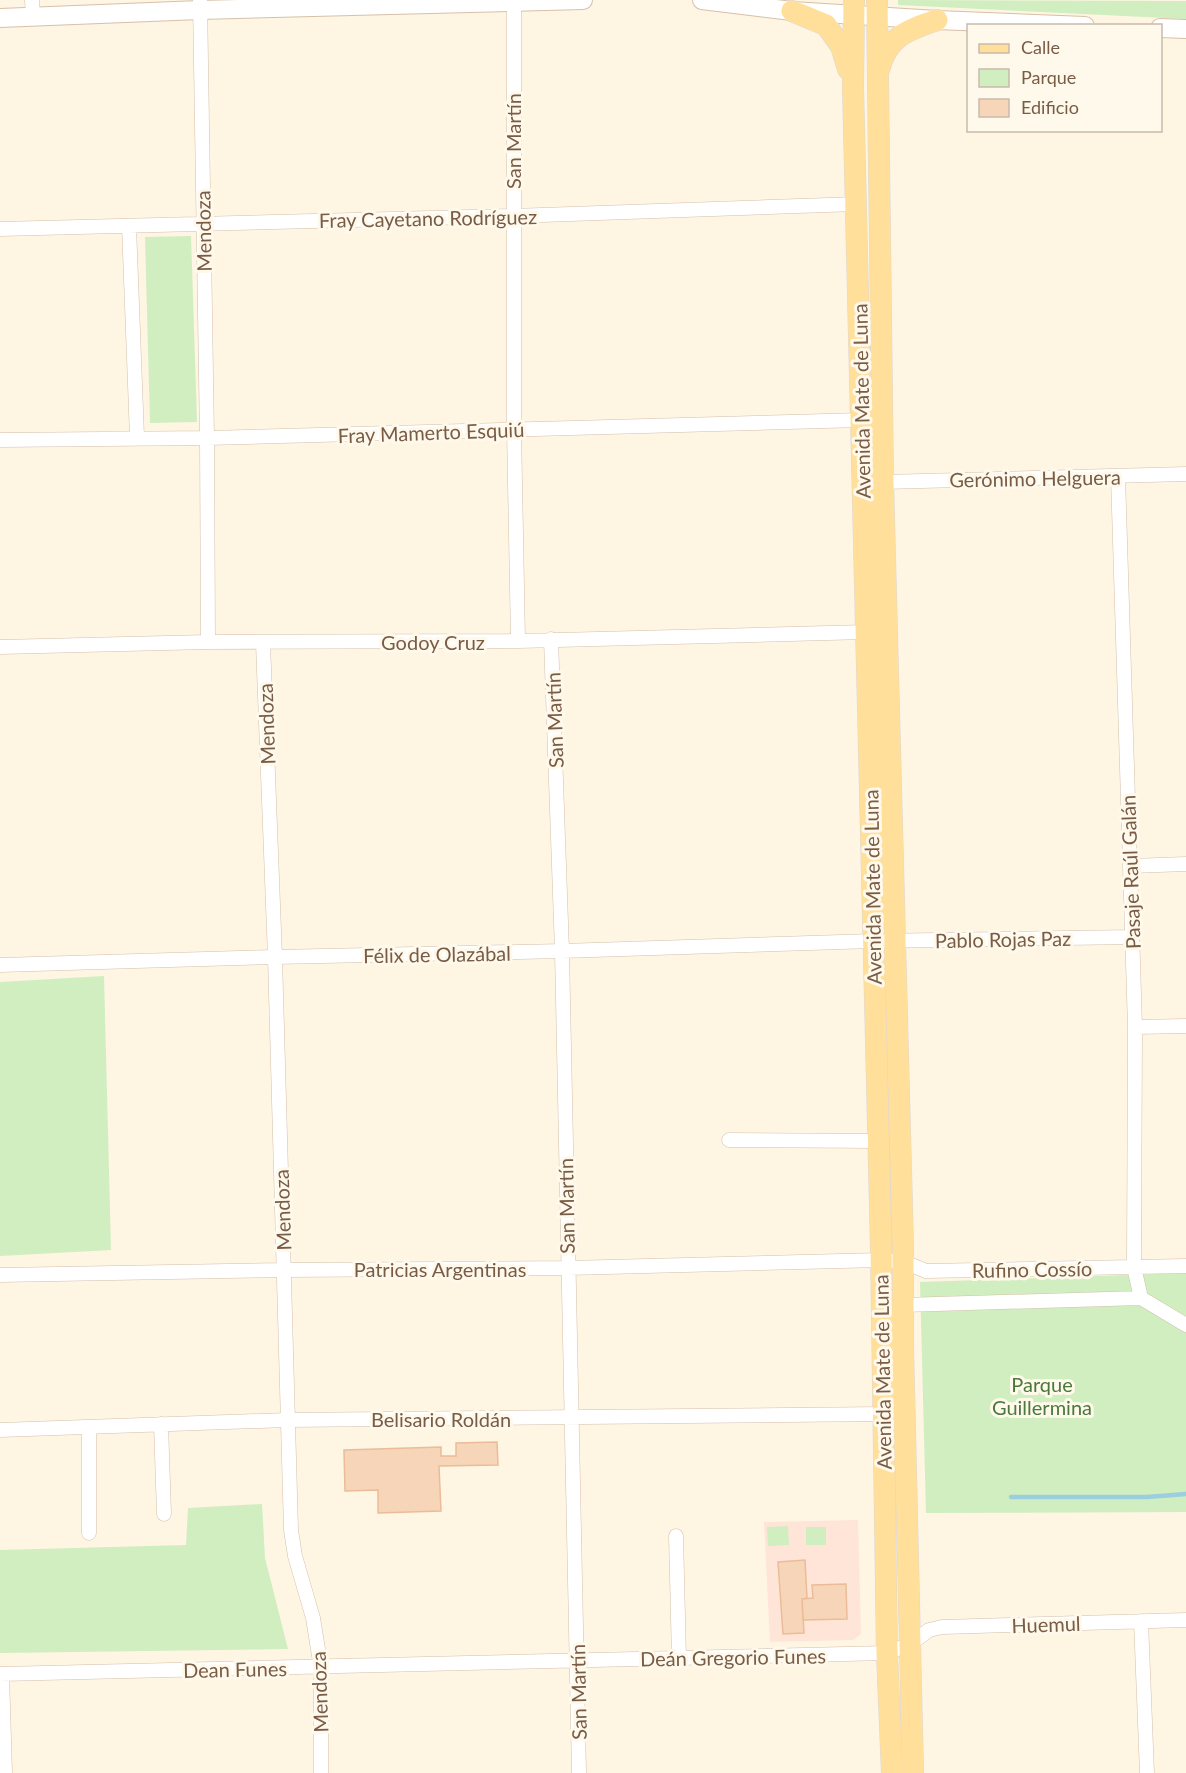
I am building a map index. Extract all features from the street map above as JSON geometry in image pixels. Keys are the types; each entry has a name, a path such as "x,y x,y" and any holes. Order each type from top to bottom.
{"main road":[{"path":"0,18 32,8 583,0"},
{"path":"702,0 792,11 854,7 877,8 937,20 1036,24"},
{"name":"Avenida Mate de Luna","path":"854,7 853,87 881,1260 887,1653 892,1773"},
{"name":"Avenida Mate de Luna","path":"877,8 883,482 903,1262 913,1773"},
{"path":"792,11 826,25 833,33 841,46 853,87"},
{"path":"877,82 880,66 890,45 909,30 937,20"},
{"path":"1162,28 1186,29"}],"street":[{"name":"San Martín","path":"514,1 514,429 518,641"},
{"name":"Mendoza","path":"200,5 208,642"},
{"name":"Fray Cayetano Rodríguez","path":"0,229 513,216 857,204"},
{"path":"129,226 137,437"},
{"name":"Fray Mamerto Esquiú","path":"0,440 207,438 861,420"},
{"name":"Gerónimo Helguera","path":"883,482 1186,474"},
{"name":"Pasaje Raúl Galán","path":"1118,476 1135,1027 1134,1267 1141,1298"},
{"name":"Godoy Cruz","path":"0,647 208,642 518,641 866,632"},
{"name":"San Martín","path":"551,639 562,951 579,1773"},
{"name":"Mendoza","path":"263,643 275,957 291,1530 295,1556 313,1618 321,1668 321,1773"},
{"path":"1131,866 1186,864"},
{"name":"Pablo Rojas Paz","path":"873,941 1132,937"},
{"name":"Félix de Olazábal","path":"0,965 873,941"},
{"path":"1135,1027 1186,1026"},
{"path":"729,1140 878,1141"},
{"name":"Rufino Cossío","path":"881,1260 903,1262 926,1271 1186,1266"},
{"name":"Patricias Argentinas","path":"0,1275 568,1268 881,1260"},
{"path":"903,1305 1141,1298 1186,1325"},
{"name":"Belisario Roldán","path":"0,1430 287,1420 883,1414"},
{"path":"161,1424 164,1514"},
{"path":"89,1427 89,1533"},
{"path":"676,1536 679,1658"},
{"name":"Huemul","path":"910,1644 929,1630 942,1627 1186,1620"},
{"path":"1140,1621 1147,1773"},
{"path":"887,1653 910,1644"},
{"name":"Deán Gregorio Funes","path":"578,1659 887,1653"},
{"name":"Dean Funes","path":"1,1674 321,1668 578,1659"},
{"path":"1,1674 4,1773"}],"shaded area":[{"path":"858,1520 861,1634 853,1640 770,1642 764,1522"}],"green space":[{"path":"898,0 1186,1 1186,19 898,5"},
{"path":"191,236 197,422 150,423 145,237"},
{"path":"104,976 111,1250 0,1256 0,982"},
{"name":"Parque Guillermina","path":"1186,1273 1186,1512 926,1513 920,1282"},
{"path":"262,1504 265,1558 288,1649 0,1653 0,1550 186,1545 188,1508"},
{"path":"788,1526 789,1545 768,1546 767,1527"},
{"path":"806,1527 826,1527 826,1545 806,1545"}],"building":[{"path":"497,1442 498,1465 439,1466 441,1511 378,1513 378,1490 345,1491 344,1450 441,1447 441,1456 456,1456 456,1443"},
{"path":"805,1560 807,1598 802,1599 804,1633 783,1634 778,1562"},
{"path":"846,1584 847,1619 803,1620 802,1599 813,1598 812,1585"}],"waterway":[{"path":"1011,1497 1147,1497 1186,1494"}]}
